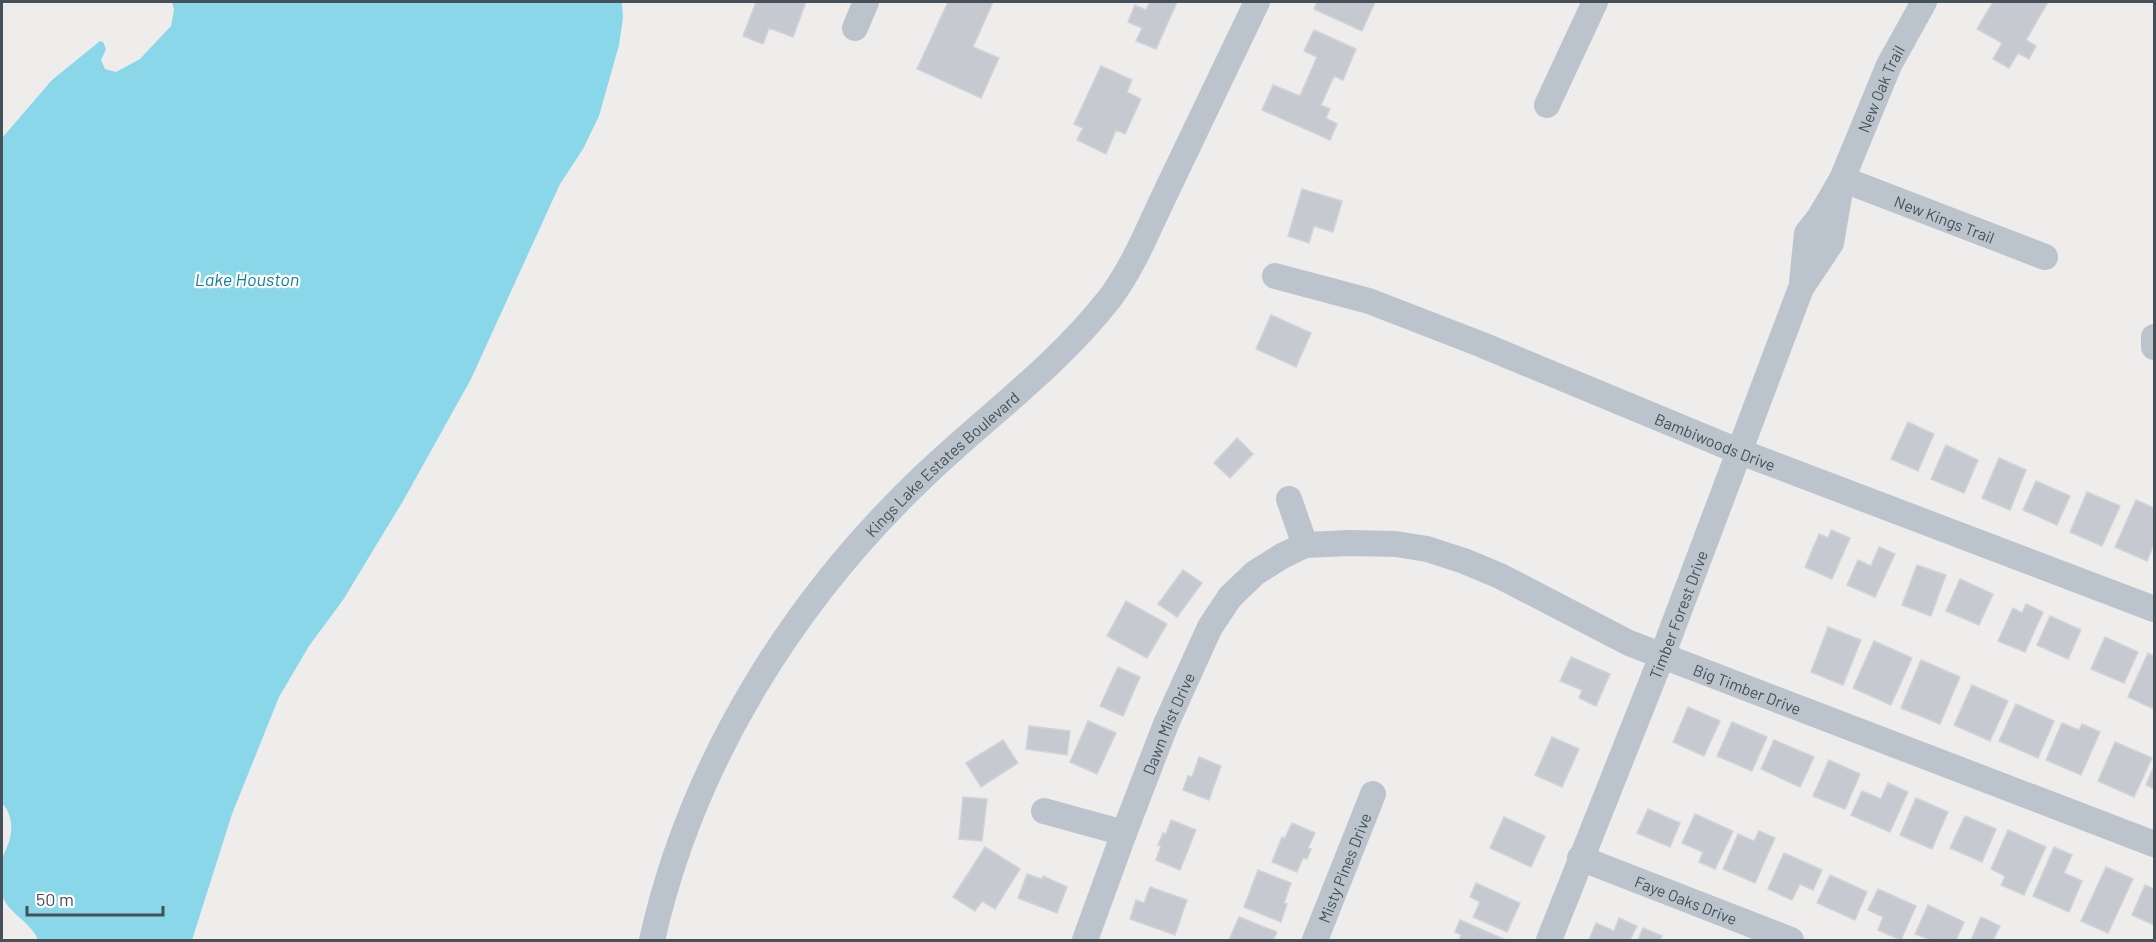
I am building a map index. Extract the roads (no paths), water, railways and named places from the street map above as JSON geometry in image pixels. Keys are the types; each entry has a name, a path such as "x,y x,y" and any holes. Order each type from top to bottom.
{"street":[{"path":"855,28 866,2"},
{"name":"Kings Lake Estates Boulevard","path":"652,940 673,865 702,792 734,722 773,656 812,600 867,534 925,474 1042,371 1089,324 1113,294 1144,236 1257,2"},
{"path":"1547,105 1595,2"},
{"name":"New Oak Trail","path":"1801,288 1831,243 1842,179 1889,65 1924,2"},
{"name":"New Kings Trail","path":"1842,179 2045,257"},
{"name":"Bambiwoods Drive","path":"1275,276 1369,301 1738,450 2154,609"},
{"name":"Timber Forest Drive","path":"1549,940 1662,656 1801,288"},
{"path":"1289,499 1305,545"},
{"name":"Big Timber Drive","path":"1305,545 1396,543 1427,549 1464,561 1500,576 1629,643 2154,844"},
{"name":"Dawn Mist Drive","path":"1085,940 1124,832 1196,654 1219,612 1255,573 1305,545"},
{"name":"Misty Pines Drive","path":"1315,940 1372,794"},
{"path":"1044,811 1124,832"},
{"name":"Faye Oaks Drive","path":"1581,858 1791,940"}],"water":[{"name":"Lake Houston","path":"172,2 622,2 623,18 619,45 599,116 583,149 560,184 471,379 403,501 343,600 309,646 279,697 232,814 192,940 38,940 30,927 7,905 2,893 1,881 2,860 11,832 10,816 2,803 2,138 52,80 100,41 106,49 101,60 105,69 116,72 140,59 171,26 174,10"}]}
